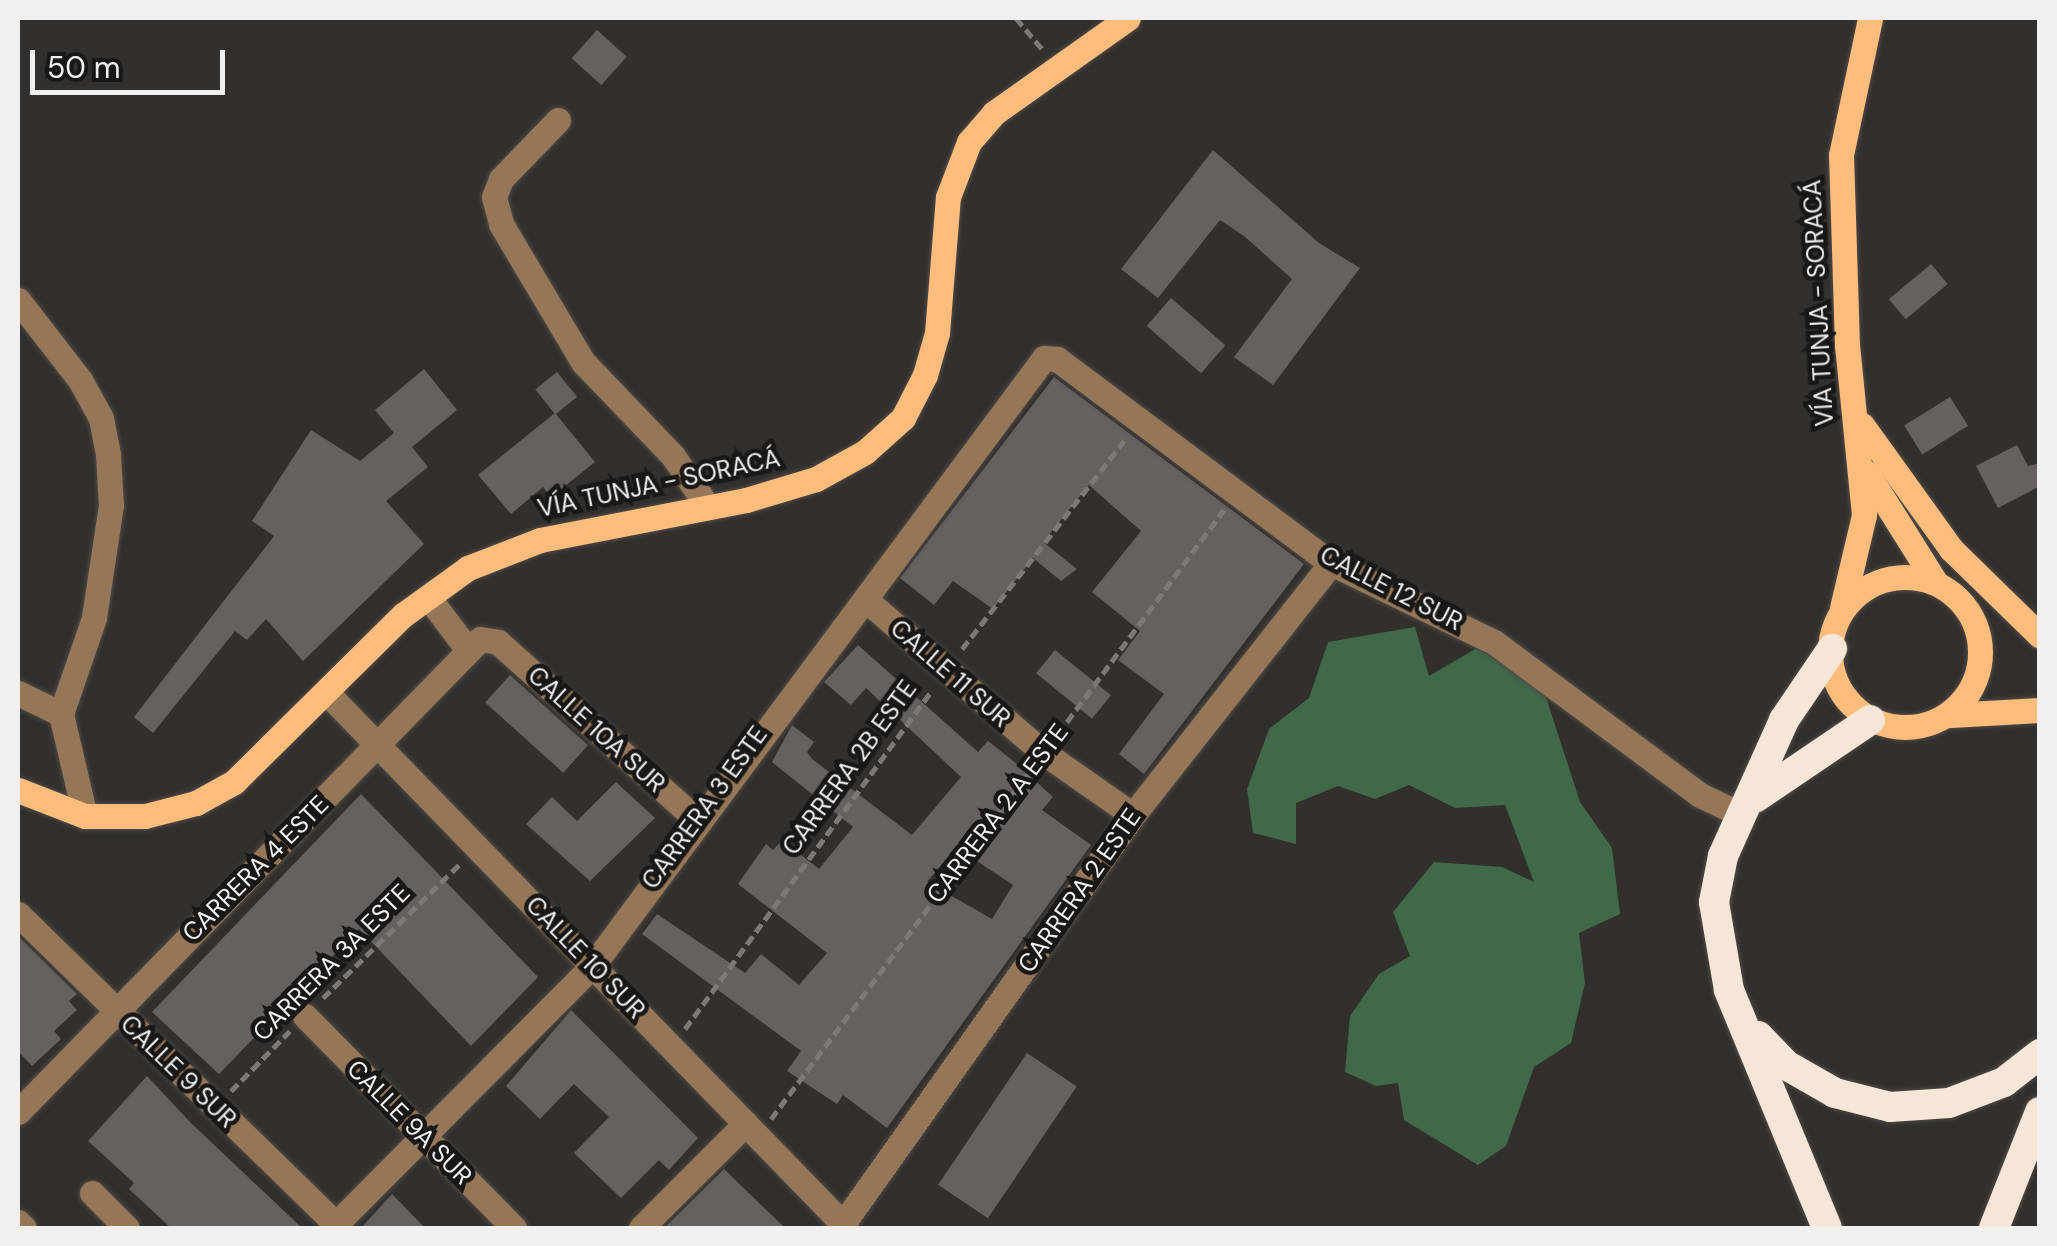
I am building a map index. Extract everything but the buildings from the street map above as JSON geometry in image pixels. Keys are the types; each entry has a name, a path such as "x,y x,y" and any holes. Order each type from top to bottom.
{"highway":[{"path":"1827,1228 1716,948 1714,902 1747,807 1784,720 1832,649"},
{"path":"1747,807 1870,720"},
{"path":"1749,1026 1786,1066 1835,1094 1890,1107 1949,1103 2004,1082 2040,1054"},
{"path":"1994,1228 2040,1112"}],"main road":[{"name":"VÍA TUNJA - SORACÁ","path":"18,790 85,816 145,816 196,803 234,782 428,597 468,568 540,540 708,507 816,479 865,452 903,418 937,333 955,166 994,113 1060,70 1128,18"},
{"name":"VÍA TUNJA - SORACÁ","path":"1842,608 1857,563 1864,467 1851,408 1841,155 1870,18"},
{"path":"1851,408 1950,549 2040,636"},
{"name":"VÍA TUNJA - SORACÁ","path":"1864,467 1936,583"},
{"path":"2040,648 1936,583 1902,576 1868,586 1842,608 1832,649 1833,676 1870,720 1924,725 1950,715 2040,710"},
{"path":"1950,715 1981,659 1977,628 1961,600"}],"street":[{"path":"558,120 502,179 494,196 501,224 583,362 673,456 708,507"},
{"path":"18,300 80,380 101,418 108,455 110,505 94,618 61,714 85,816"},
{"name":"CALLE 12 SUR","path":"1044,358 1238,492 1331,563 1494,642 1700,795 1747,807"},
{"name":"CARRERA 3 ESTE","path":"336,1227 425,1142 593,965 695,818 867,601 1044,358"},
{"name":"CARRERA 2 ESTE","path":"842,1226 1133,815 1331,563"},
{"path":"428,597 464,646"},
{"name":"CALLE 11 SUR","path":"867,601 944,673 1044,753 1133,815"},
{"name":"CALLE 10A SUR","path":"464,646 498,642 695,818"},
{"name":"CARRERA 4 ESTE","path":"19,1106 380,746 464,646"},
{"name":"CALLE 10 SUR","path":"326,692 842,1226"},
{"path":"18,693 61,714"},
{"name":"CALLE 9 SUR","path":"18,914 336,1227"},
{"name":"CALLE 9A SUR","path":"304,1016 514,1228"},
{"path":"641,1228 752,1129"},
{"path":"92,1192 127,1228"},
{"path":"18,1222 24,1228"}],"path":[{"path":"1016,18 1060,70"},
{"name":"CARRERA 2B ESTE","path":"672,1048 944,673 1139,422"},
{"name":"CARRERA 2 A ESTE","path":"752,1129 1044,753 1238,492"},
{"name":"CARRERA 3A ESTE","path":"215,1107 477,848"}],"green space":[{"path":"1415,627 1429,676 1477,648 1543,688 1580,802 1612,848 1620,914 1579,933 1585,983 1571,1043 1534,1067 1506,1146 1478,1165 1404,1120 1398,1083 1376,1086 1345,1072 1350,1016 1379,974 1410,956 1393,912 1434,862 1502,867 1534,882 1505,805 1455,808 1409,785 1375,799 1338,786 1296,803 1296,844 1253,833 1247,789 1269,729 1309,698 1328,642"}]}
